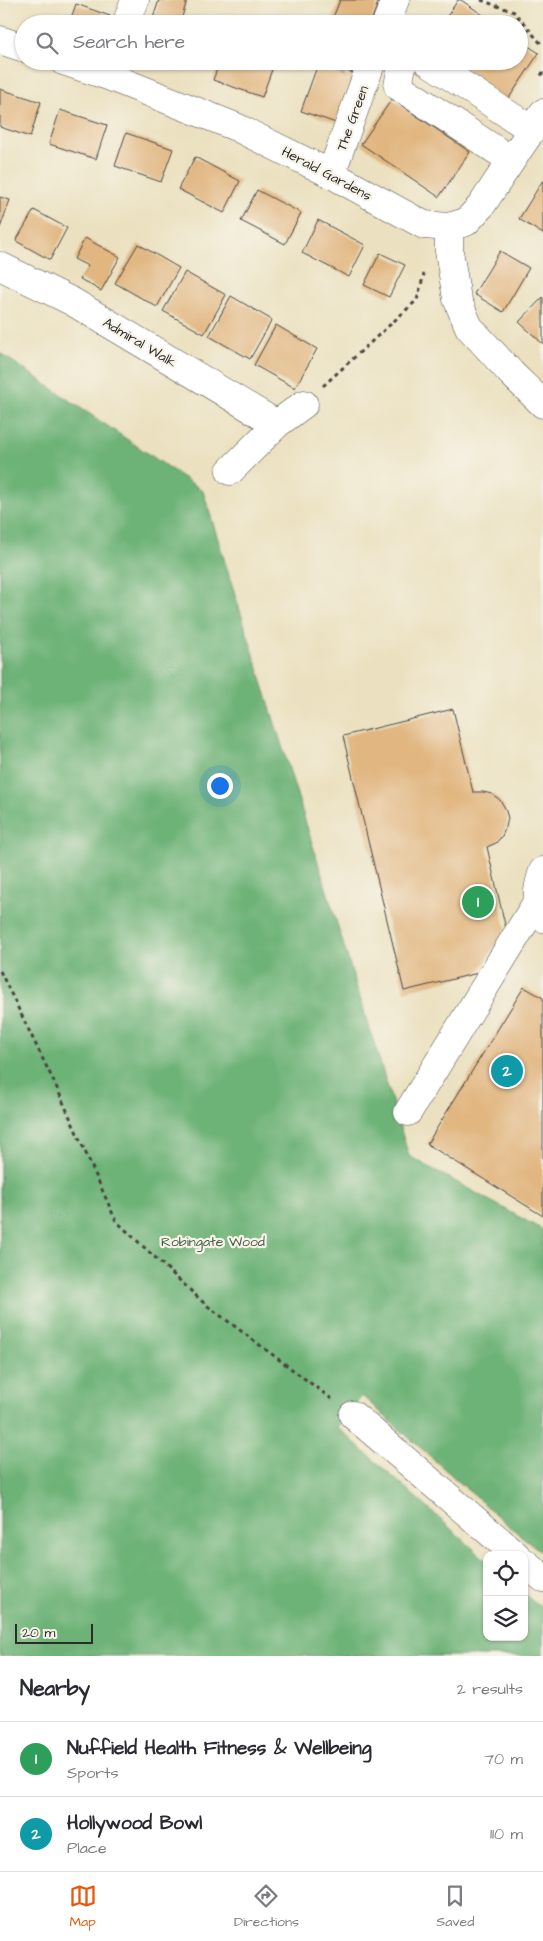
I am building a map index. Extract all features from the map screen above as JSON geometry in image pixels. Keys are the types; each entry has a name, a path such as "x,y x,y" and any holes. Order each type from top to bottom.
{"street":[{"path":"129,15 135,0"},
{"path":"389,15 394,0"},
{"path":"0,40 15,45"},
{"name":"Herald Gardens","path":"112,70 236,127 331,174 449,239 481,206 537,121"},
{"name":"The Green","path":"331,174 362,70"},
{"path":"401,70 398,86 511,160"},
{"path":"444,70 537,121"},
{"path":"449,239 457,299 469,327 512,374 543,404"},
{"name":"Admiral Walk","path":"0,266 72,302 277,424"},
{"path":"230,471 277,424 304,404"},
{"path":"408,1112 540,910 537,891 543,871"},
{"path":"353,1416 511,1551"},
{"path":"528,1565 543,1578"}],"path":[{"path":"481,0 514,12 517,15"},
{"path":"528,28 543,46"},
{"path":"543,72 541,76 543,78"},
{"path":"304,404 417,300 427,265 449,239"},
{"path":"0,971 56,1086 116,1221 205,1304 353,1416"}],"green space":[{"name":"Robingate Wood","path":"0,353 203,491 409,1156 543,1230 543,1553 510,1527 362,1396 337,1427 483,1557 483,1641 528,1641 528,1597 543,1609 543,1656 0,1656"}],"building":[{"path":"159,0 187,0 183,15 154,15"},
{"path":"340,0 379,0 373,15 334,15"},
{"path":"458,0 461,0 483,15 448,15"},
{"path":"76,4 107,15 72,15"},
{"path":"528,46 539,53 528,70"},
{"path":"217,70 272,70 262,97 213,80"},
{"path":"316,70 347,70 354,73 336,123 301,111"},
{"path":"461,70 528,70 507,101"},
{"path":"0,89 41,102 30,137 0,127"},
{"path":"392,99 470,152 439,197 361,144"},
{"path":"60,110 107,125 96,159 49,144"},
{"path":"126,133 173,149 161,182 115,166"},
{"path":"195,157 240,181 224,213 178,189"},
{"path":"543,180 543,234 519,219"},
{"path":"257,190 301,213 285,244 241,221"},
{"path":"0,197 10,200 0,228"},
{"path":"34,210 67,228 50,260 16,241"},
{"path":"318,220 365,245 349,277 302,253"},
{"path":"85,238 120,257 101,291 80,279 88,266 74,259"},
{"path":"138,244 179,268 157,307 115,283"},
{"path":"500,251 529,268 503,312 474,294"},
{"path":"380,253 405,265 389,297 364,285"},
{"path":"185,272 226,295 204,334 163,311"},
{"path":"231,296 272,320 250,359 209,336"},
{"path":"543,297 543,344 519,322"},
{"path":"276,325 317,349 295,388 254,365"},
{"path":"453,709 473,792 492,794 500,800 508,818 502,836 496,843 487,847 506,929 478,973 404,991 343,736"},
{"path":"524,987 543,998 543,1216 427,1144"}],"place":[{"name":"Nuffield Health Fitness & Wellbeing","path":"478,902"},
{"name":"Hollywood Bowl","path":"507,1071"}]}
